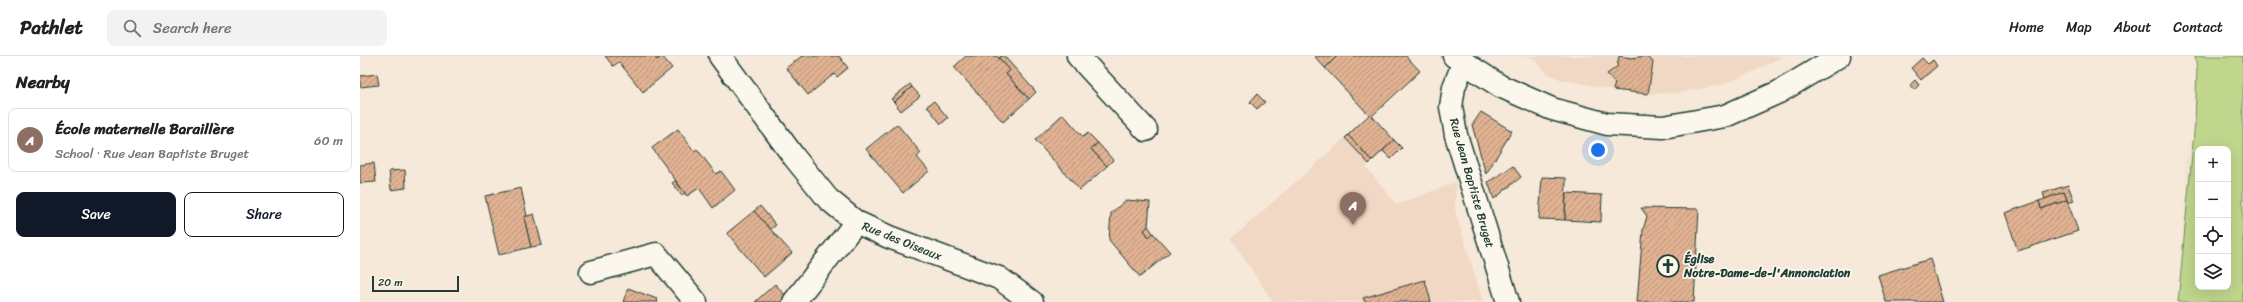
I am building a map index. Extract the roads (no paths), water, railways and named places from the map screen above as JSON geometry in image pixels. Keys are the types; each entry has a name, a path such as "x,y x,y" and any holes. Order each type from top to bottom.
{"street":[{"name":"Rue des Oiseaux","path":"720,56 794,157 828,199 856,222 889,237 999,278 1032,302"},
{"path":"1078,56 1146,130"},
{"path":"1459,60 1500,86 1552,109 1607,124 1663,127 1725,116 1779,92 1839,56"},
{"name":"Rue Jean Baptiste Bruget","path":"1459,60 1451,107 1456,135 1508,302"},
{"path":"794,302 856,222"},
{"path":"591,272 656,254 696,302"}],"place":[{"name":"École maternelle Baraillère","path":"1353,225"},
{"name":"Église Notre-Dame-de-l'Annonciation","path":"1668,266"}]}
